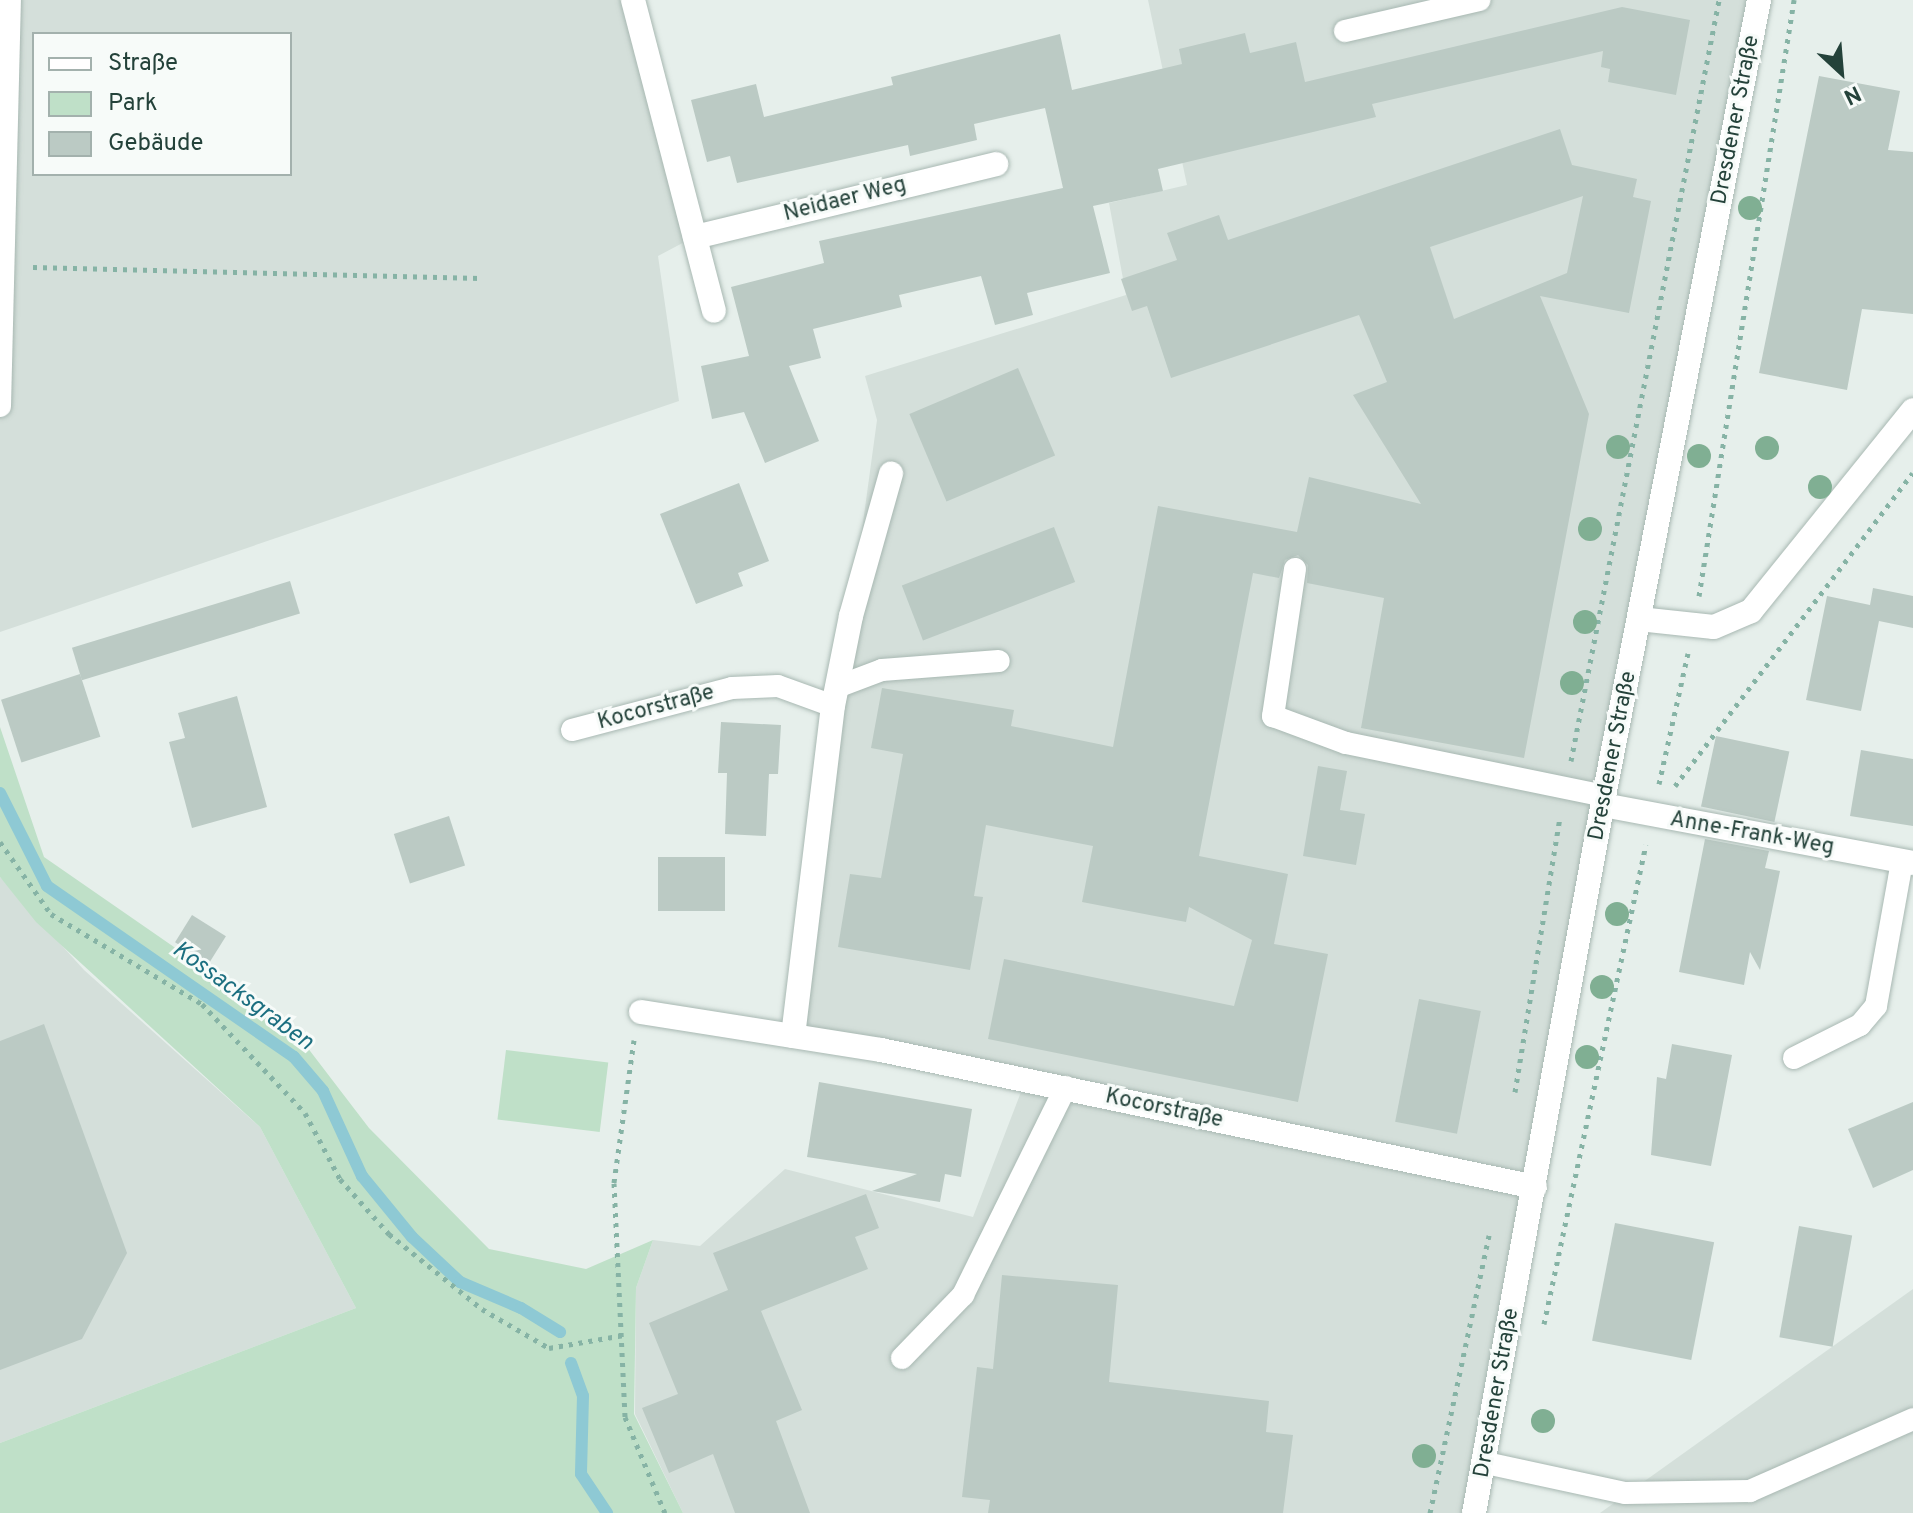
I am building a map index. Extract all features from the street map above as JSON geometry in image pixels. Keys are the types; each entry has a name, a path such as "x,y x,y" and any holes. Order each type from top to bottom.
{"street":[{"path":"633,0 714,311"},
{"name":"Dresdener Straße","path":"1474,1513 1486,1463 1603,801 1759,0"},
{"name":"Neidaer Weg","path":"695,237 996,164"},
{"path":"1639,619 1694,625 1734,622 1772,591 1913,410"},
{"path":"793,1036 835,697 891,474"},
{"name":"Anne-Frank-Weg","path":"1603,801 1653,816 1908,862"},
{"name":"Kocorstraße","path":"641,1012 793,1036 1066,1087 1535,1187"}],"lane":[{"path":"0,406 10,0"},
{"path":"1345,31 1479,0"},
{"path":"1295,569 1273,716 1346,743 1566,788 1603,801"},
{"path":"835,697 882,670 999,661"},
{"name":"Kocorstraße","path":"572,730 732,688 778,686 835,697"},
{"name":"Anne-Frank-Weg","path":"1794,1058 1860,1025 1876,1006 1908,862"},
{"path":"902,1358 963,1295 1066,1087"},
{"path":"1486,1463 1625,1493 1750,1491 1913,1419"}],"path":[{"path":"1512,1105 1566,788 1719,0"},
{"path":"1543,1330 1694,625 1794,0"},
{"path":"4,266 480,278"},
{"path":"1653,816 1913,473"},
{"path":"0,842 51,914 202,1004 305,1113 340,1179 389,1234 482,1309 549,1348 624,1335"},
{"path":"641,1012 627,1076 614,1183 624,1335 625,1417 665,1513"},
{"path":"1430,1513 1500,1181"}],"shaded area":[{"path":"0,0 627,0 692,238 658,256 679,401 0,632"},
{"path":"1148,0 1759,0 1474,1513 683,1513 635,1414 636,1288 653,1240 700,1246 785,1169 973,1217 1026,1079 793,1036 877,420 865,376 1126,295 1109,203 1187,185"},
{"path":"0,877 84,970 260,1127 356,1308 0,1443"},
{"path":"1913,1289 1913,1513 1600,1513"}],"green space":[{"path":"0,727 44,857 294,1030 369,1128 489,1249 586,1269 653,1240 636,1288 634,1414 683,1513 0,1513 0,1443 356,1308 260,1127 36,922 0,877"},
{"path":"506,1050 608,1063 600,1132 497,1119"}],"building":[{"path":"1622,7 1690,20 1676,95 1608,82 1610,69 1601,67 1603,51 1372,104 1376,117 1158,169 1163,191 1093,206 1110,273 1027,293 1033,315 995,325 981,276 899,295 902,307 813,329 821,358 789,366 819,441 765,463 744,412 712,419 701,366 749,356 731,287 824,263 819,241 1063,188 1045,108 974,124 977,140 910,156 908,145 737,183 730,156 707,162 691,100 756,84 764,117 893,85 891,77 1060,34 1072,90 1182,64 1179,49 1245,33 1250,53 1296,42 1305,82"},
{"path":"1819,76 1900,91 1888,150 1913,152 1913,314 1862,309 1847,390 1759,373"},
{"path":"1560,129 1572,165 1637,179 1633,197 1651,201 1629,313 1540,296 1589,414 1524,758 1361,728 1384,598 1307,583 1308,565 1298,555 1285,560 1279,578 1253,573 1199,856 1288,874 1274,944 1328,954 1298,1102 988,1039 1004,959 1234,1006 1252,940 1189,907 1186,922 1082,902 1093,846 986,825 974,896 983,897 970,970 838,947 850,874 881,878 903,754 871,748 882,688 1014,710 1011,726 1113,747 1158,506 1297,532 1309,477 1421,504 1353,395 1387,382 1359,315 1171,378 1147,306 1132,311 1121,279 1177,260 1167,233 1219,215 1228,240","holes":["1583,196 1567,273 1454,319 1430,247"]},
{"path":"1018,368 1055,455 946,502 909,414"},
{"path":"739,483 769,561 738,573 743,586 696,604 660,514"},
{"path":"1054,527 1075,582 923,640 902,585"},
{"path":"290,581 300,614 82,680 72,648"},
{"path":"1873,588 1913,596 1913,628 1879,621 1861,711 1806,700 1827,596 1870,605"},
{"path":"80,674 100,737 21,762 1,700"},
{"path":"237,696 267,807 192,828 169,742 185,738 178,713"},
{"path":"721,722 781,725 778,774 769,774 766,836 725,834 727,773 718,773"},
{"path":"1716,736 1789,752 1774,822 1701,806"},
{"path":"1861,750 1913,759 1913,826 1850,816"},
{"path":"1318,766 1347,771 1340,810 1365,814 1356,865 1303,856"},
{"path":"449,816 465,865 410,883 394,834"},
{"path":"1705,839 1769,851 1765,868 1780,871 1760,970 1750,952 1744,985 1679,972"},
{"path":"658,857 725,857 725,911 658,911"},
{"path":"192,915 226,936 209,963 175,942"},
{"path":"1419,999 1481,1011 1457,1134 1395,1122"},
{"path":"44,1024 127,1253 82,1339 0,1370 0,1041"},
{"path":"1672,1044 1732,1055 1711,1166 1651,1155 1657,1077 1666,1079"},
{"path":"819,1082 972,1109 961,1177 945,1174 940,1202 872,1191 917,1174 807,1157"},
{"path":"1913,1102 1913,1170 1873,1188 1848,1129"},
{"path":"866,1194 879,1228 855,1237 868,1269 761,1311 802,1410 776,1421 810,1513 735,1513 713,1454 669,1473 642,1408 678,1394 649,1323 728,1290 713,1253"},
{"path":"1615,1223 1714,1242 1691,1360 1592,1341"},
{"path":"1799,1226 1852,1235 1833,1347 1779,1337"},
{"path":"1002,1275 1118,1285 1109,1382 1269,1401 1266,1432 1293,1435 1283,1513 988,1513 990,1500 962,1497 977,1367 993,1369"}],"waterway":[{"name":"Kossacksgraben","path":"0,793 47,886 294,1057 323,1091 362,1176 412,1237 460,1282 521,1308 560,1332"},
{"name":"Kossacksgraben","path":"571,1363 583,1396 581,1474 607,1513"}]}
